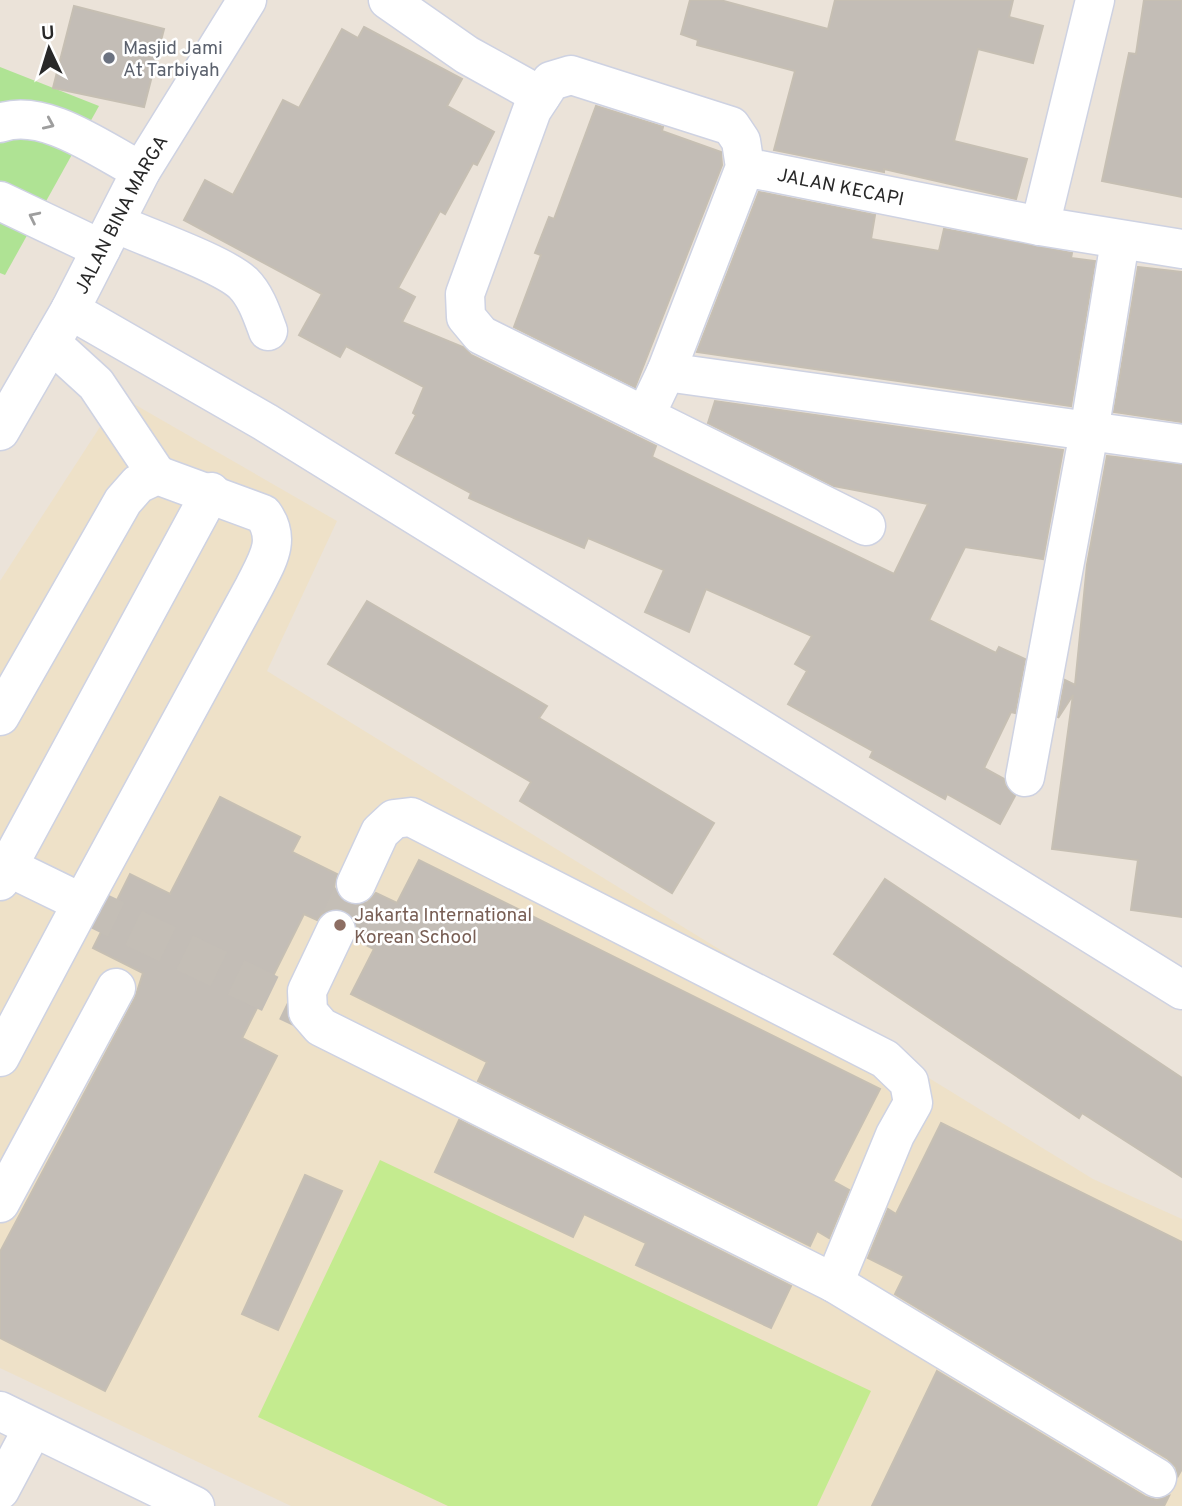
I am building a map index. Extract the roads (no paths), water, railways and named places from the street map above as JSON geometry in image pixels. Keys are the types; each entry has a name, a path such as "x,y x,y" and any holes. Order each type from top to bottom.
{"street":[{"name":"JALAN BINA MARGA","path":"0,431 70,310 141,171 247,0"},
{"path":"388,0 536,103"},
{"path":"1040,226 1095,0"},
{"path":"645,416 666,372 745,167 741,141 731,126 571,75 551,81 536,103 466,294 466,317 481,335 866,526"},
{"path":"0,123 16,117 42,119 141,171"},
{"name":"JALAN KECAPI","path":"745,167 1119,241 1182,249"},
{"path":"0,201 219,269 243,283 260,307 268,331"},
{"path":"1025,776 1089,432 1119,241"},
{"path":"70,310 265,422 1182,990"},
{"path":"0,1057 254,587 272,544 273,527 263,514 211,492 158,475 96,384 51,344"},
{"path":"666,372 1182,444"},
{"path":"0,716 123,501 138,484 158,475"},
{"path":"82,903 3,871 211,492"},
{"path":"356,884 380,832 394,819 411,817 885,1059 909,1082 912,1103 895,1135 834,1283"},
{"path":"336,930 307,991 308,1012 321,1027 834,1283 1157,1478"},
{"path":"0,1203 116,988"},
{"path":"0,1490 17,1419 195,1506"}],"tunnel":[{"path":"336,930 356,884"},
{"path":"82,903 308,1012"}],"place":[{"name":"Masjid Jami At Tarbiyah","path":"109,58"},
{"name":"Jakarta International Korean School","path":"340,925"}]}
